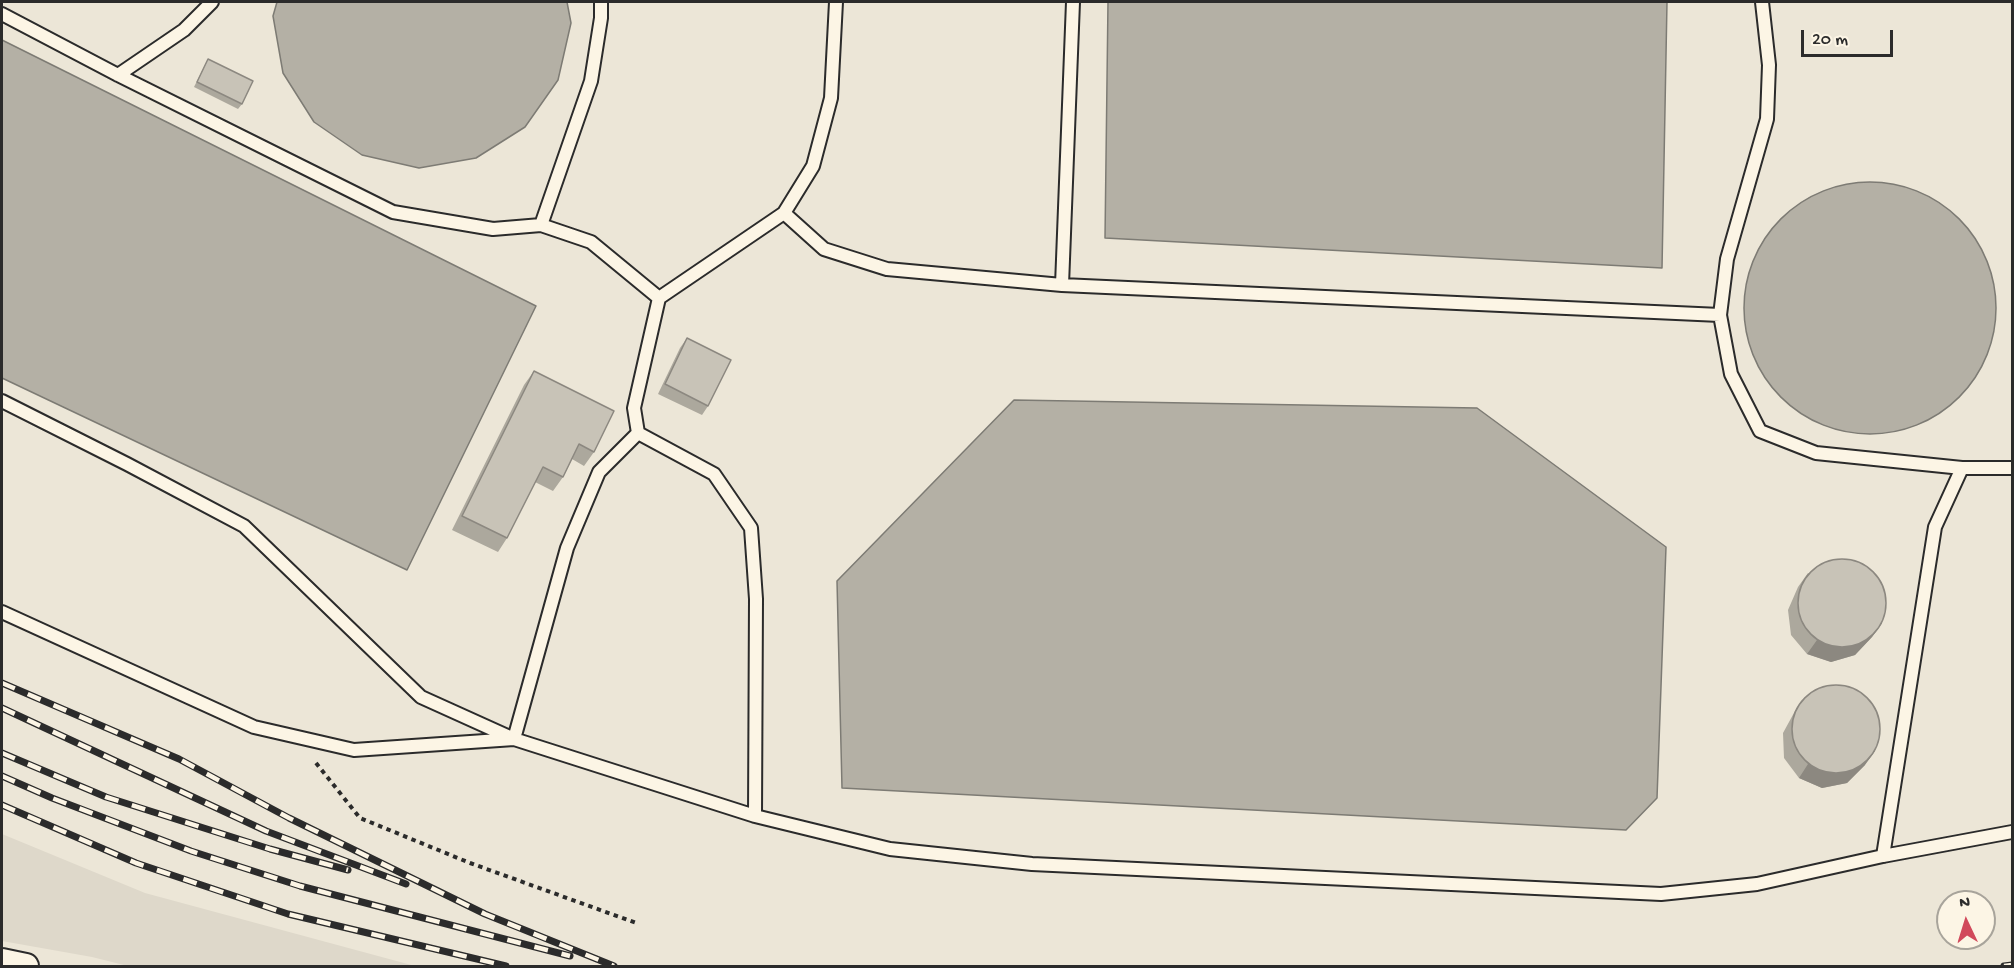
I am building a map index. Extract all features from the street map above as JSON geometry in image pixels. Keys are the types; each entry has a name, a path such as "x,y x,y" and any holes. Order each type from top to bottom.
{"street":[{"path":"2,962 26,966"}],"lane":[{"path":"118,75 184,30 212,2"},
{"path":"541,225 591,81 601,18 601,2"},
{"path":"638,433 634,408 659,298 784,213 813,166 831,98 836,2"},
{"path":"1062,285 1073,2"},
{"path":"1762,2 1769,65 1767,119 1727,259 1720,315 1731,374 1760,431 1816,453 1962,468 2013,468"},
{"path":"2,14 118,75 393,212 492,229 541,225 591,242 659,298"},
{"path":"784,213 824,249 887,269 1062,285 1720,315"},
{"path":"2,401 244,526 421,697 514,739 755,816 890,849 1032,864 1660,894 1757,884 1883,856 2013,832"},
{"path":"514,739 567,548 599,472 638,433"},
{"path":"638,433 714,474 751,528 756,599 755,816"},
{"path":"1883,856 1935,527 1962,468"},
{"path":"2,612 254,727 354,750 514,739"}],"path":[{"path":"296,736 360,818 470,863 639,924"}],"shaded area":[{"path":"2,2 2012,2 2012,966 2,966"},
{"path":"277,2 567,2 571,23 558,80 525,127 476,158 419,168 362,155 314,122 283,73 273,16"},
{"path":"1108,2 1667,2 1662,268 1105,238"},
{"path":"2,40 536,306 407,570 2,378"},
{"path":"1858,182 1882,182 1907,187 1930,197 1950,210 1968,228 1981,248 1991,271 1996,308 1994,333 1987,356 1968,388 1950,406 1930,419 1907,429 1882,434 1858,434 1833,429 1810,419 1790,406 1772,388 1759,368 1749,345 1744,320 1744,296 1749,271 1759,248 1772,228 1790,210 1810,197 1833,187"},
{"path":"1014,400 1477,408 1666,547 1657,798 1626,830 842,788 837,581"},
{"path":"2,834 145,893 415,966 128,966 92,957 2,941"}],"building":[{"path":"208,59 253,81 242,104 197,82"},
{"path":"687,338 731,360 708,406 665,384"},
{"path":"534,371 614,411 594,452 579,444 563,477 543,467 507,538 462,516"},
{"path":"1842,559 1859,563 1873,572 1882,586 1886,603 1882,620 1873,634 1859,643 1842,647 1825,643 1811,634 1802,620 1798,603 1802,586 1811,572 1825,563"},
{"path":"1836,685 1853,689 1867,698 1876,712 1880,729 1876,746 1867,760 1853,769 1836,773 1819,769 1805,760 1796,746 1792,729 1796,712 1805,698 1819,689"}],"railway":[{"path":"2,683 179,759 289,818 485,914 614,966"},
{"path":"2,708 266,831 406,884"},
{"path":"2,753 106,797 270,849 348,870"},
{"path":"2,776 52,798 191,851 300,886 570,956"},
{"path":"2,805 136,863 288,914 506,966"},
{"path":"2004,966 2012,965"}]}
